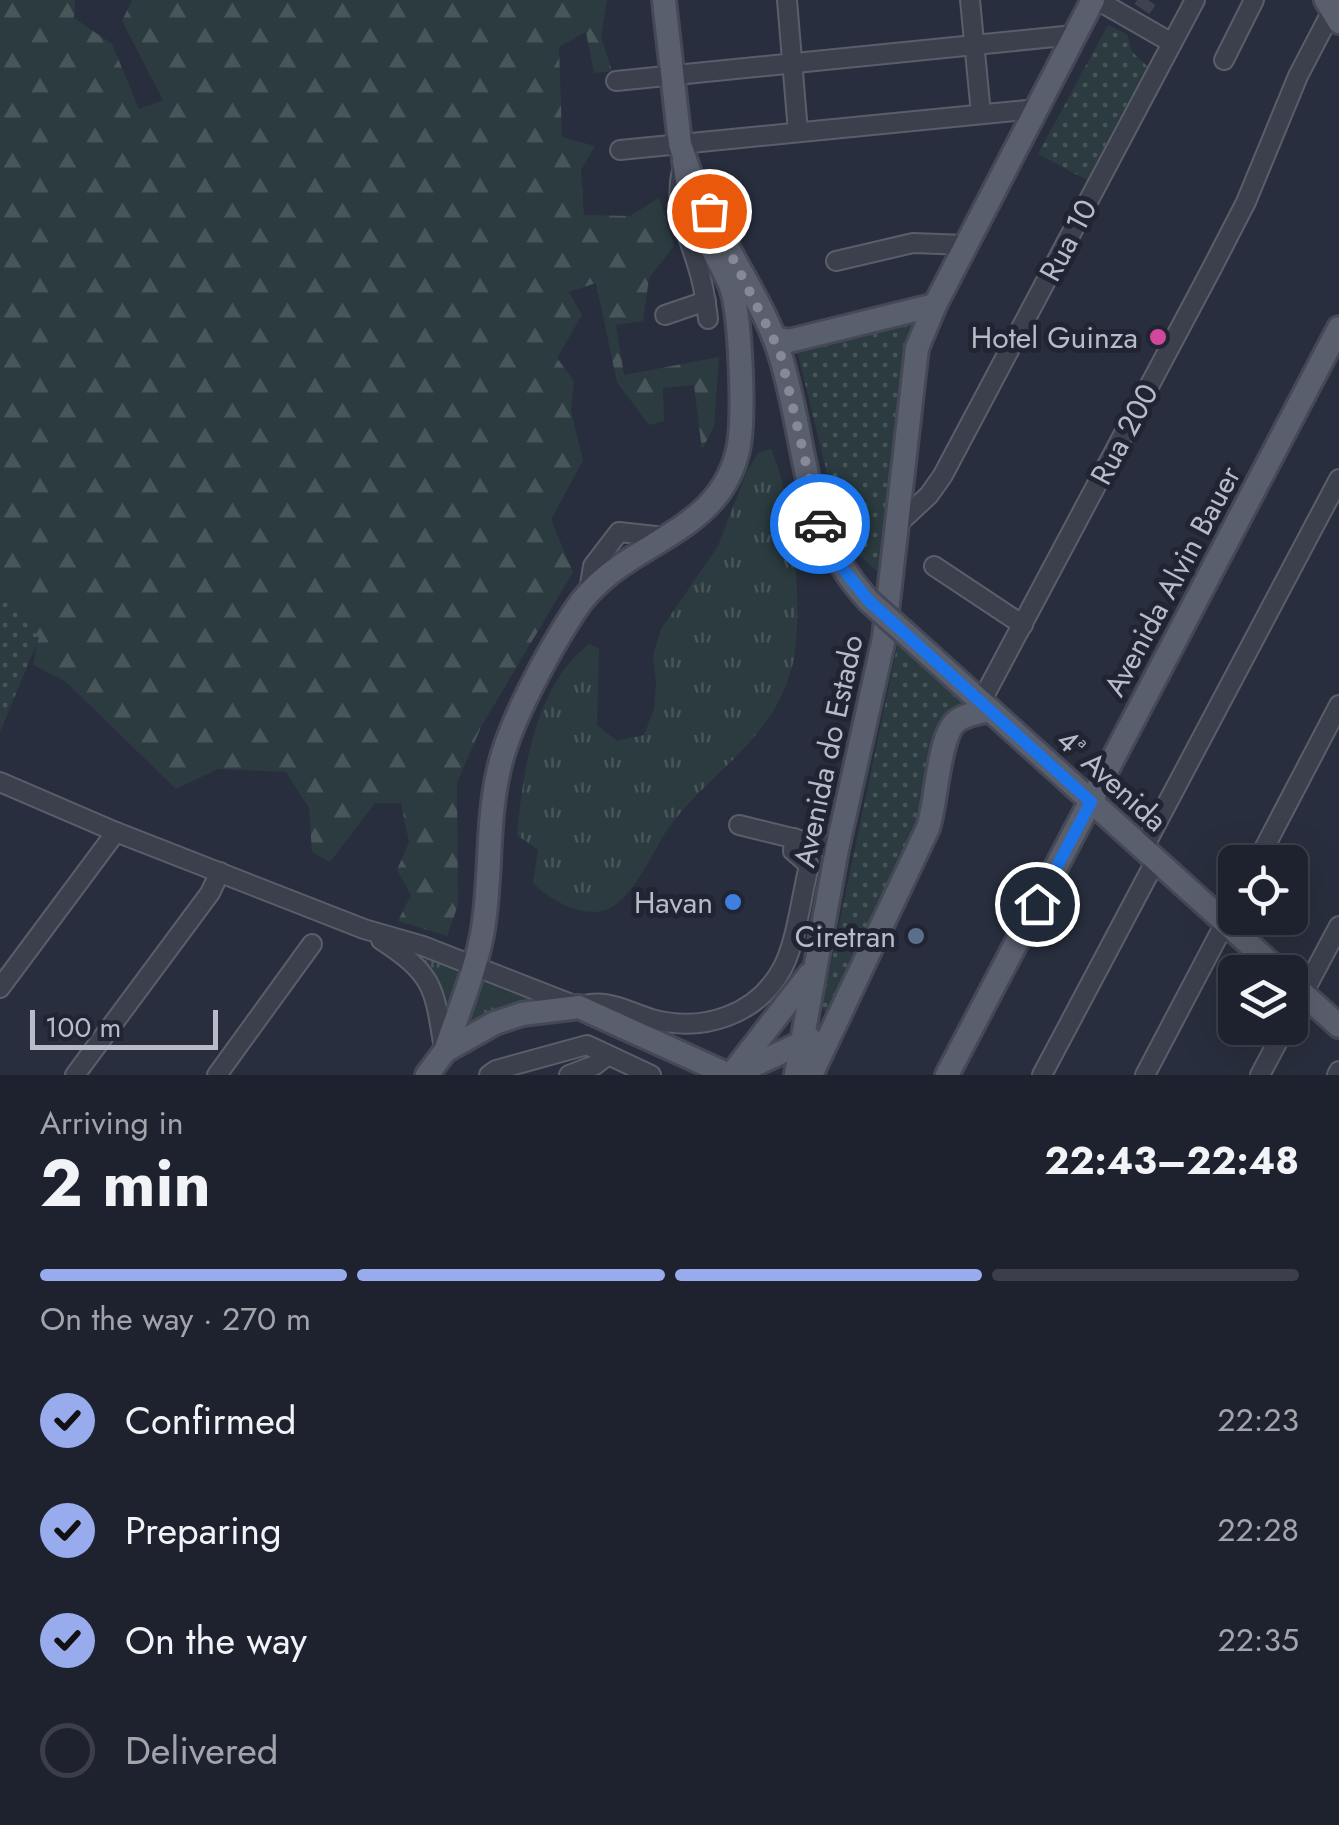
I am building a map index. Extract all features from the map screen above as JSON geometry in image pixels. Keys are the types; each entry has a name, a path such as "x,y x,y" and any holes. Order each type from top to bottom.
{"main road":[{"path":"439,1065 475,965 482,932 499,766 550,654 589,591 609,571 702,515 716,500 729,481 740,435 739,320 731,288 695,216 682,152 664,0"},
{"name":"Avenida do Estado","path":"796,1075 837,849 877,674 899,523 917,348 935,305 1085,11"},
{"name":"4ª Avenida","path":"682,152 774,338 818,516 829,547 842,568 869,601 1091,802 1150,854 1218,904"},
{"path":"774,338 789,341 935,305"},
{"name":"Avenida Alvin Bauer","path":"947,1075 1339,328"},
{"path":"811,1075 928,828 938,794 944,737 958,720 986,706"},
{"name":"4ª Avenida","path":"1249,935 1266,955"},
{"path":"730,1075 813,970"},
{"path":"1308,997 1339,1026"},
{"path":"439,1065 469,1035 522,1014 579,1008 730,1075 833,1029"}],"street":[{"path":"787,0 798,132"},
{"path":"970,0 981,114"},
{"name":"Rua 10","path":"899,523 929,495 943,475 1195,0"},
{"path":"1224,60 1254,0"},
{"name":"Rua 200","path":"986,706 1023,625 1246,202 1298,76 1334,8"},
{"path":"616,81 974,45 1085,11 1139,16 1172,43"},
{"path":"620,150 682,152 798,132 1036,109"},
{"path":"665,315 707,310 678,208 682,152"},
{"path":"836,260 912,243 966,244"},
{"path":"1042,1075 1339,479"},
{"path":"934,566 1023,625"},
{"path":"1265,845 1339,705"},
{"path":"0,782 116,832 364,928 475,965 579,1008 597,1000 656,1020 696,1026 731,1016 765,995 785,964 808,870 808,864 794,852 794,838"},
{"path":"739,825 837,849"},
{"path":"0,988 116,832"},
{"path":"75,1075 210,894 220,872"},
{"path":"1308,971 1339,926"},
{"path":"364,928 424,971 434,996 439,1065"},
{"path":"1145,1075 1218,935"},
{"path":"217,1075 312,944"},
{"path":"1260,1075 1276,1045"},
{"path":"489,1075 580,1046 650,1075"},
{"path":"568,1075 595,1066 608,1055"}],"green space":[{"path":"0,0 75,0 74,18 112,44 139,109 163,100 122,21 132,0 607,0 601,37 612,71 594,73 586,32 559,47 562,137 595,146 581,170 584,215 630,216 659,198 674,246 649,278 643,321 616,325 624,375 719,357 714,426 702,450 694,385 663,388 664,421 649,425 617,382 596,283 569,292 582,315 557,358 574,381 571,411 583,460 551,520 573,572 481,727 457,783 458,905 447,936 398,921 411,895 397,870 409,842 401,803 375,803 330,862 312,852 309,808 286,772 218,769 176,789 65,681 33,665 38,638 0,587"},
{"path":"1108,25 1127,34 1132,52 1147,66 1087,180 1038,154"},
{"path":"918,315 877,571 844,542 796,347"},
{"path":"771,449 791,526 797,588 796,645 783,692 756,734 672,823 623,898 602,911 564,905 533,883 538,850 517,835 528,757 544,706 556,682 589,644 599,648 597,725 617,741 644,735 654,709 653,655 661,629 718,546 758,453"},
{"path":"0,587 39,638 0,732"},
{"path":"898,642 966,704 945,721 934,737 932,785 921,821 826,1014 822,1006"},
{"path":"410,947 469,970 448,1032 438,985"},
{"path":"481,973 548,1001 457,1035"}],"tunnel":[{"path":"1142,9 1148,0"}],"way so far":[{"path":"709,211 780,352 820,524"}],"place":[{"name":"Hotel Guinza","path":"1158,337"},
{"name":"Havan","path":"733,902"},
{"name":"Ciretran","path":"916,936"}],"route":[{"path":"820,524 842,568 869,601 1091,802 1037,904"}]}
